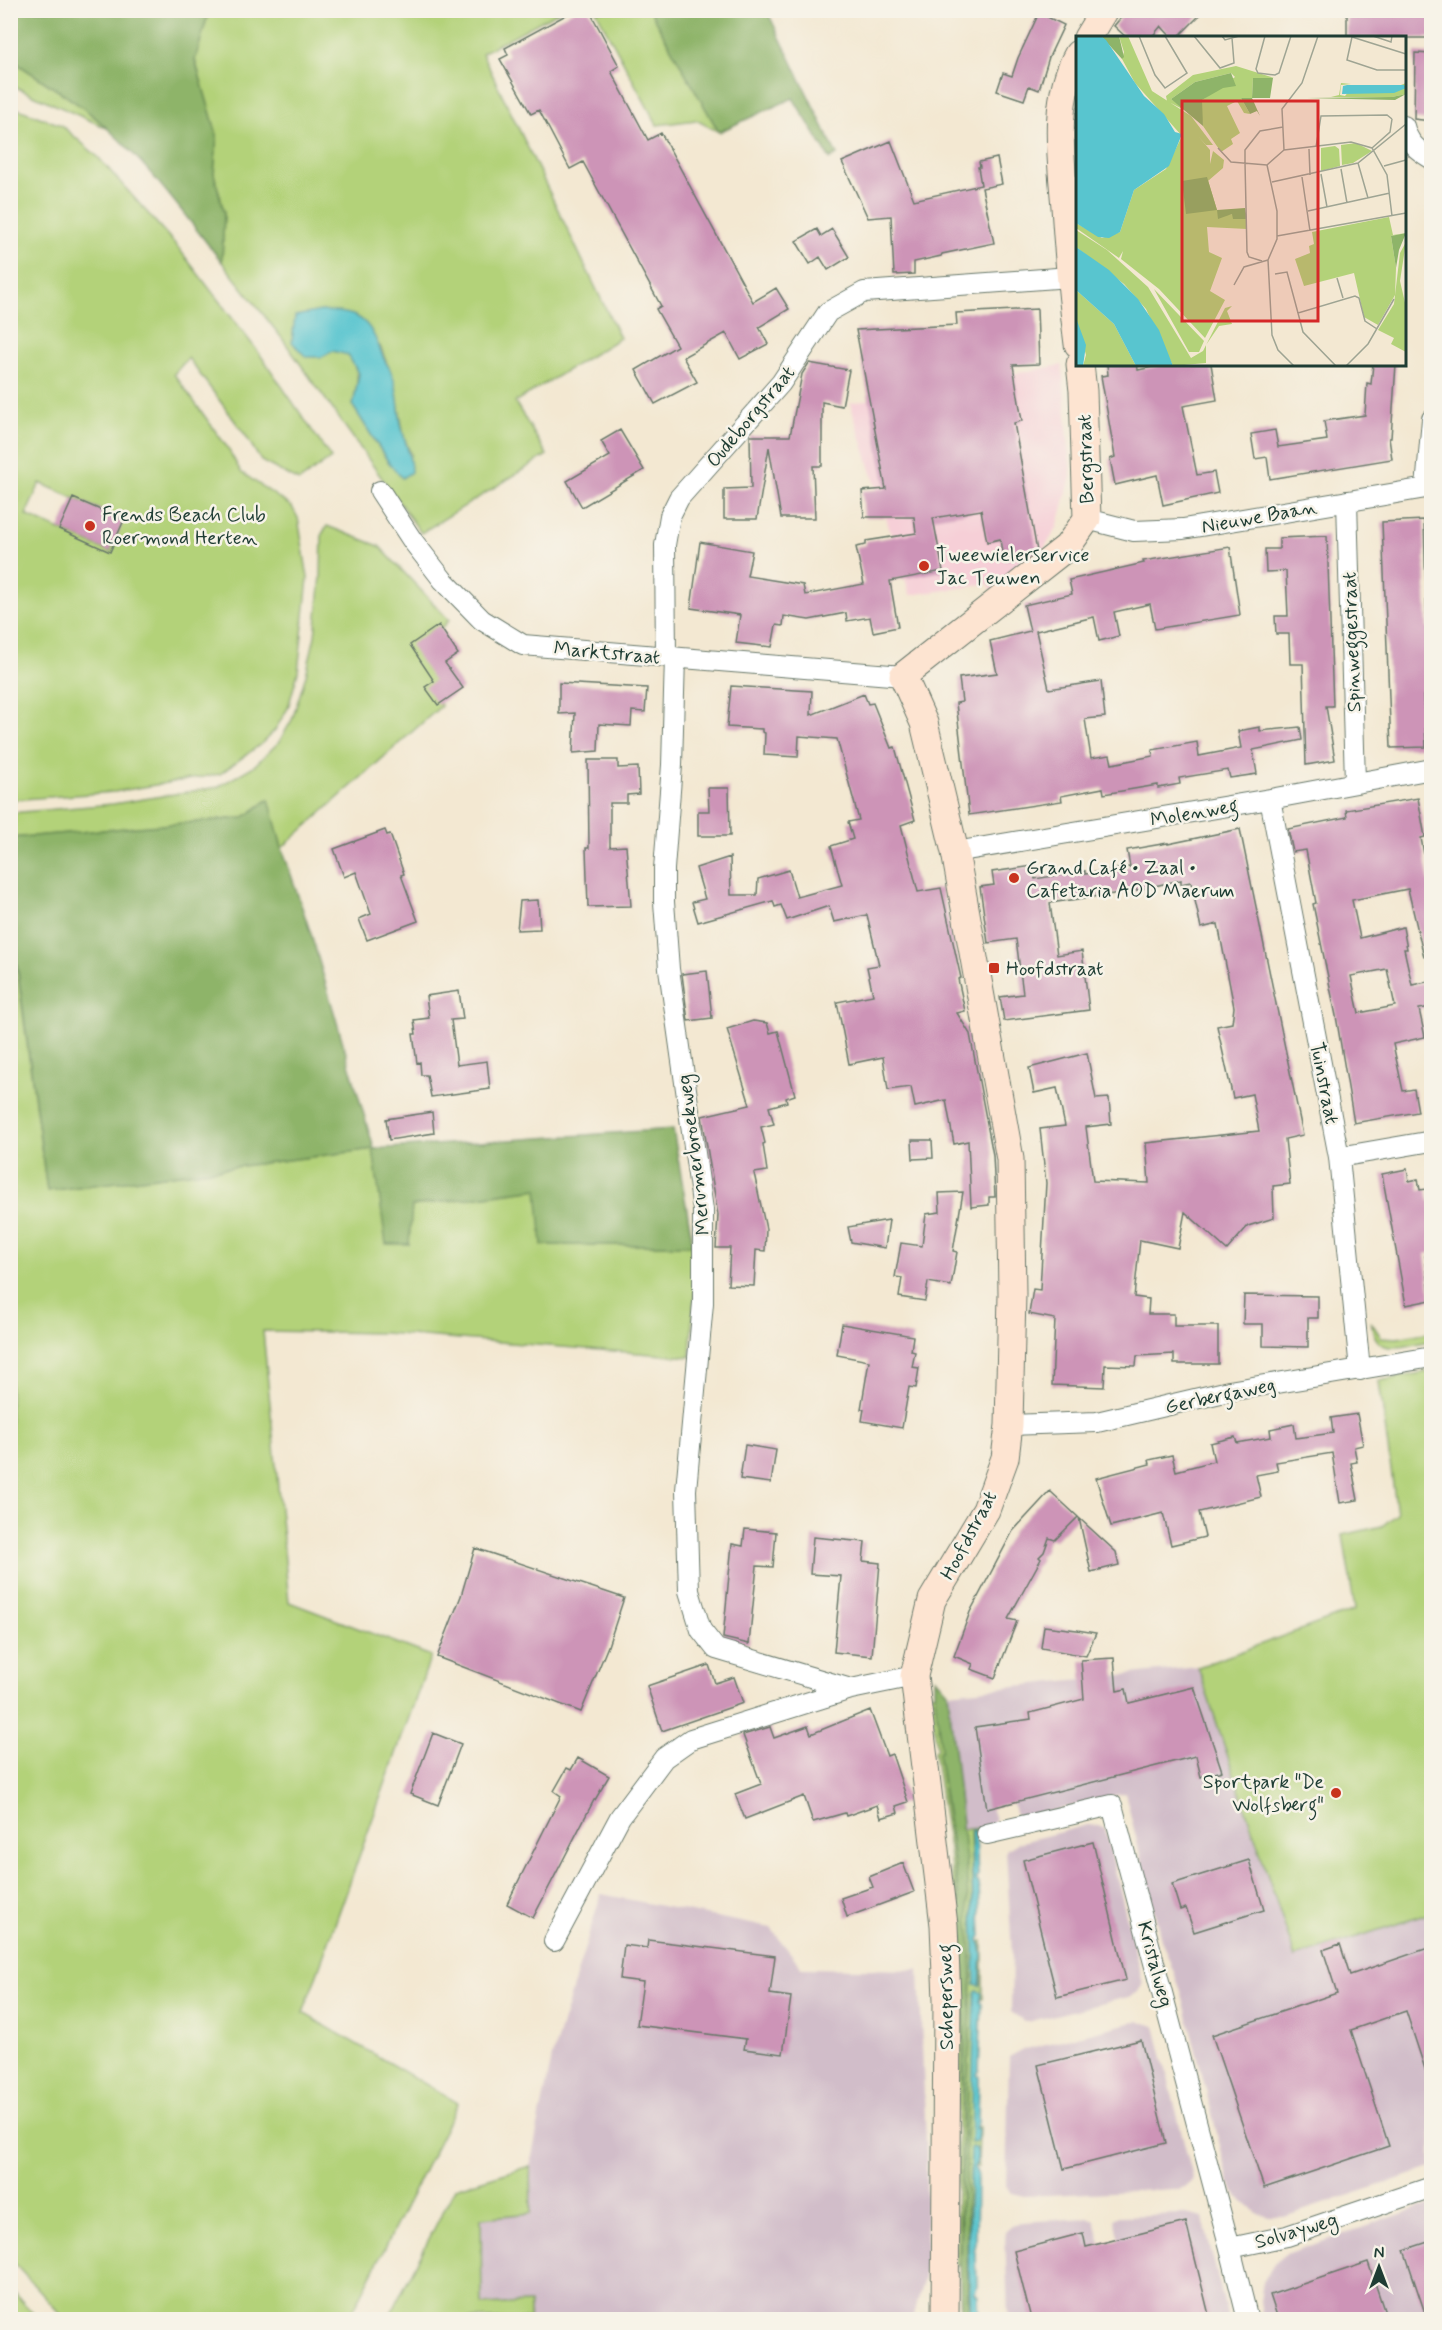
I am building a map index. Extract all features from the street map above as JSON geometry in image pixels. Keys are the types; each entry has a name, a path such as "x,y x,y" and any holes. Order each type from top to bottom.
{"street":[{"path":"1088,36 1104,10"},
{"path":"1076,57 1065,86 1060,131 1076,334"},
{"path":"1406,133 1417,150 1431,159"},
{"name":"Oudeborgstraat","path":"670,657 665,545 670,516 679,498 781,383 828,312 864,292 1070,277"},
{"name":"Bergstraat","path":"903,676 1067,547 1088,519 1080,366"},
{"path":"1429,488 1431,420"},
{"name":"Nieuwe Baan","path":"1088,519 1134,531 1183,530 1429,488"},
{"name":"Marktstraat","path":"380,491 412,540 443,580 482,620 524,645 903,676"},
{"name":"Spinweggestraat","path":"1347,501 1355,782"},
{"name":"Merumerbroekweg","path":"670,657 672,765 664,869 664,902 669,969 703,1210 703,1303 686,1490 689,1591 701,1630 716,1650 850,1689"},
{"name":"Hoofdstraat","path":"903,676 924,723 956,852 1010,1159 1012,1294 1009,1425 1005,1458 986,1510 932,1600 914,1676"},
{"name":"Molenweg","path":"956,852 1270,799 1431,769"},
{"name":"Tuinstraat","path":"1270,799 1339,1157 1360,1370"},
{"path":"1339,1157 1431,1141"},
{"name":"Gerbergaweg","path":"1009,1425 1096,1422 1228,1391 1431,1357"},
{"name":"Merumerbroekweg","path":"554,1941 620,1817 664,1758 691,1739 850,1689 914,1676"},
{"name":"Schepersweg","path":"914,1676 944,1925 947,2000 945,2319"},
{"name":"Kristalweg","path":"987,1834 1112,1805 1230,2248"},
{"name":"Solvayweg","path":"1248,2319 1230,2248 1287,2236 1431,2187"}],"shaded area":[{"path":"1062,365 1071,477 1057,528 1034,564 992,591 989,584 910,595 850,403"},
{"path":"1198,1667 1295,1957 1431,1913 1431,2168 1284,2217 1270,2217 1257,2213 1237,2196 1229,2181 1181,1991 1161,1939 1125,1793 1023,1818 1015,1814 1013,1802 991,1808 995,1819 992,1825 977,1830 977,1828 962,1830 948,1693"},
{"path":"1088,1825 1105,1829 1143,1984 1137,1993 1128,1997 1024,2021 1011,2012 1012,1955 1006,1850 1018,1843"},
{"path":"601,1894 771,1928 802,1968 919,1970 926,2143 927,2265 913,2319 388,2320 455,2188 530,2166 552,2057"},
{"path":"1138,2021 1155,2026 1193,2178 1191,2182 1178,2189 1024,2196 1011,2193 1006,2187 1009,2057 1022,2050"},
{"path":"1431,2204 1431,2319 1263,2320 1260,2301 1263,2282 1274,2264 1286,2254"},
{"path":"1186,2214 1203,2218 1228,2319 1139,2319 1114,2219 1119,2216"},
{"path":"1087,2218 1095,2220 1120,2319 1008,2319 1005,2231 1012,2225 1022,2222"}],"green space":[{"path":"11,10 209,11 195,60 217,135 214,174 224,212 222,262 168,193 124,144 85,109 11,59"},
{"path":"209,11 560,11 482,53 620,338 515,402 547,455 421,533 281,337 222,262 224,212 214,174 217,135 195,60","holes":["380,346 395,384 404,437 411,455 389,463 353,406 357,379 353,361 348,354 333,351"]},
{"path":"596,11 650,11 719,132 696,120 657,125"},
{"path":"650,11 767,11 837,155 830,159 793,98 719,132"},
{"path":"10,59 81,106 109,129 11,85"},
{"path":"10,106 61,125 98,157 176,245 259,353 331,458 299,481 261,461 246,436 188,358 174,374 227,447 241,472 292,507 298,518 308,578 298,672 288,708 275,730 261,744 220,774 114,792 11,800","holes":["40,483 123,520 110,552 26,515"]},
{"path":"327,526 379,546 449,620 431,640 435,684 441,706 282,848 269,800 243,818 11,838 11,813 113,804 218,787 254,766 279,742 292,720 315,636 321,576 322,534"},
{"path":"269,799 374,1149 673,1129 693,1245 542,1245 537,1189 412,1206 409,1244 386,1244 373,1149 47,1191 11,918 10,838 243,818"},
{"path":"10,918 47,1191 374,1149 412,1206 538,1189 543,1245 693,1245 696,1266 690,1357 384,1333 263,1331 289,1602 431,1656 303,2013 458,2103 349,2319 65,2319 11,2260"},
{"path":"1371,1322 1381,1337 1397,1338 1431,1332 1431,1341 1402,1347 1385,1346 1378,1342"},
{"name":"Sportpark \"De Wolfsberg\"","path":"1431,1371 1431,1913 1295,1957 1198,1667 1355,1610 1343,1535 1382,1526 1397,1514 1379,1381"},
{"path":"935,1677 948,1692 966,1861 972,1975 966,2148 968,2319 961,2319 960,2277 965,2021 963,1949 938,1752 941,1751"},
{"path":"930,1693 935,1693 942,1752 938,1753 960,1911 964,1979 959,2265 956,2265 960,1954 949,1849 934,1751 937,1749"},
{"path":"977,1828 977,1832 973,1830 970,1832 975,1984 982,1984 982,1944 979,1942 983,1941 983,1999 977,1990 971,2143 979,2127 978,2167 975,2166 977,2149 971,2147 968,2248 971,2320 968,2319 966,2148 972,1975 962,1830"},
{"path":"530,2166 531,2213 481,2218 482,2305 530,2303 530,2319 388,2319 455,2188"},
{"path":"11,2289 38,2319 11,2319"}],"water":[{"path":"321,311 356,317 369,327 374,336 393,378 411,464 411,472 402,478 389,463 353,406 359,374 348,355 333,351 322,357 306,357 292,342 295,316"},
{"path":"971,1830 974,1831 976,1837 978,1877 976,1879 979,1884 981,1936 979,1939 982,1953 980,1986 975,1984"},
{"path":"977,1990 982,1992 977,2075 979,2077 978,2123 975,2128 978,2129 977,2142 971,2143 975,1992"},
{"path":"971,2147 976,2148 977,2155 974,2167 977,2173 974,2251 977,2286 975,2293 978,2296 979,2320 971,2319 968,2248"}],"building":[{"path":"575,10 589,10 619,66 611,71 648,140 661,133 753,302 776,288 789,309 759,327 768,344 740,359 726,333 683,357 697,382 655,404 636,370 677,346 656,309 661,306 583,162 570,169 539,110 531,114 500,59 508,55 505,48"},
{"path":"1127,10 1205,10 1179,36 1170,36 1161,26 1153,36 1125,36 1114,26"},
{"path":"1431,10 1431,38 1347,36 1347,14 1362,14 1362,11"},
{"path":"1039,13 1064,25 1049,57 1039,90 1029,86 1024,100 997,91 1003,73 1012,76"},
{"path":"1415,53 1431,54 1431,121 1414,119"},
{"path":"891,141 914,200 981,185 979,162 997,158 1002,184 982,188 994,243 914,262 914,274 894,275 891,216 868,218 842,162"},
{"path":"817,229 821,236 832,229 849,257 828,270 820,257 810,264 796,241"},
{"path":"1037,309 1039,364 1013,365 1022,421 1014,423 1037,551 1003,560 1000,539 987,542 981,510 933,518 943,571 890,581 898,627 873,632 870,617 847,621 846,613 809,620 784,616 783,626 776,625 772,647 736,643 740,615 691,608 700,542 752,551 747,576 803,585 805,595 864,584 856,547 866,545 866,541 916,533 914,517 864,517 862,491 886,489 856,330 957,325 956,313"},
{"path":"809,363 849,370 842,406 822,402 822,466 813,466 815,518 781,518 769,447 757,519 724,519 724,489 751,488 750,436 790,436 802,374"},
{"path":"1107,366 1137,366 1138,370 1157,366 1211,366 1217,400 1183,406 1197,475 1214,472 1218,493 1163,505 1157,475 1115,485 1110,459 1115,457 1101,376 1108,375"},
{"path":"1373,366 1396,366 1391,438 1389,438 1392,459 1270,479 1267,457 1255,459 1251,434 1275,430 1278,447 1327,440 1324,421 1365,415 1367,383 1371,384"},
{"path":"620,430 644,470 582,507 567,481 610,456 601,441"},
{"path":"73,498 124,520 110,552 59,529"},
{"path":"1424,520 1427,627 1431,627 1430,696 1424,696 1426,747 1391,748 1382,522"},
{"path":"1327,536 1333,706 1326,706 1335,760 1306,765 1303,664 1290,664 1289,634 1276,634 1275,616 1288,616 1286,571 1266,572 1265,549 1279,549 1279,538"},
{"path":"1230,547 1240,615 1155,629 1150,604 1114,612 1119,636 1099,641 1094,617 1036,631 1049,689 1101,681 1105,717 1085,719 1091,758 1110,755 1112,764 1153,756 1152,750 1197,742 1199,756 1241,748 1238,731 1260,727 1260,731 1300,727 1302,740 1253,750 1257,774 1230,778 1228,770 1179,778 1180,784 1158,788 1158,785 1104,794 1103,788 1061,796 1062,801 969,815 956,703 962,702 959,678 997,673 990,641 1030,631 1024,605 1072,594 1069,580 1144,563 1143,561"},
{"path":"439,625 458,654 445,663 463,688 438,705 425,687 434,681 410,645"},
{"path":"559,683 647,688 645,712 632,711 631,726 599,724 598,751 573,753 575,713 559,714"},
{"path":"731,686 812,691 811,715 864,694 868,704 873,703 891,748 895,747 915,820 901,825 918,892 941,888 961,978 958,979 965,1011 957,1013 970,1034 993,1155 995,1197 989,1197 989,1205 971,1207 968,1141 954,1144 946,1100 915,1107 911,1087 888,1090 883,1057 849,1064 837,1002 873,995 867,967 879,965 867,915 834,922 829,906 787,920 781,905 775,907 773,901 698,922 692,902 705,899 696,868 730,857 731,895 757,895 758,879 789,870 797,897 842,885 831,846 853,839 848,822 859,820 837,739 799,736 798,757 764,755 765,733 762,729 727,727"},
{"path":"588,760 618,760 618,768 638,767 639,794 627,795 627,803 610,803 610,847 626,846 631,906 588,907 586,848 589,848"},
{"path":"708,788 729,788 730,836 698,836 698,811 709,811"},
{"path":"1418,798 1425,837 1421,838 1431,891 1431,956 1424,957 1408,889 1352,900 1360,938 1403,927 1407,949 1404,949 1412,985 1431,981 1431,1007 1419,1009 1425,1037 1393,1044 1403,1091 1414,1089 1418,1112 1354,1123 1336,1016 1313,904 1316,903 1306,850 1293,852 1288,829 1347,817 1346,810","holes":["1387,969 1395,1006 1359,1013 1351,976"]},
{"path":"1240,829 1303,1135 1285,1139 1290,1184 1273,1186 1274,1218 1248,1226 1227,1250 1185,1212 1178,1248 1140,1240 1134,1297 1149,1299 1148,1314 1174,1314 1174,1326 1218,1326 1218,1364 1174,1364 1174,1354 1137,1356 1136,1366 1105,1365 1104,1387 1052,1385 1055,1319 1029,1314 1033,1289 1040,1290 1046,1183 1040,1129 1065,1126 1057,1088 1034,1093 1029,1068 1087,1053 1096,1099 1109,1098 1111,1124 1086,1127 1093,1181 1149,1183 1146,1143 1259,1131 1252,1094 1233,1098 1217,1026 1232,1023 1234,1007 1218,924 1201,928 1191,882 1181,884 1181,880 1128,892 1050,903 1057,955 1082,951 1089,1010 1004,1021 1000,997 1023,994 1016,939 988,943 980,887 994,885 992,872 1033,866 1035,879 1130,867 1127,850"},
{"path":"385,830 387,835 390,834 404,874 401,875 418,921 367,940 359,919 371,914 356,872 344,877 334,849"},
{"path":"538,900 540,929 517,930 520,901"},
{"path":"707,971 712,1018 688,1021 682,974"},
{"path":"459,991 463,1019 451,1020 457,1065 487,1061 490,1089 431,1097 427,1075 421,1075 420,1062 417,1063 413,1034 416,1034 414,1020 429,1018 426,996"},
{"path":"753,1021 767,1023 770,1033 778,1031 795,1095 786,1098 787,1102 769,1107 774,1124 761,1127 765,1143 763,1144 767,1171 754,1173 766,1229 765,1251 756,1250 754,1286 728,1285 730,1248 716,1248 718,1215 702,1116 750,1105 727,1029"},
{"path":"432,1112 434,1133 389,1140 386,1119"},
{"path":"912,1140 932,1140 933,1158 913,1159"},
{"path":"1407,1169 1409,1181 1418,1179 1420,1190 1427,1189 1429,1201 1431,1201 1431,1253 1425,1254 1431,1300 1406,1305 1382,1174"},
{"path":"963,1192 953,1251 957,1252 951,1286 928,1282 925,1301 899,1297 902,1278 895,1277 901,1243 922,1246 926,1214 940,1212 939,1193"},
{"path":"889,1220 885,1248 851,1242 848,1227"},
{"path":"1244,1295 1318,1296 1318,1318 1308,1318 1308,1347 1263,1346 1263,1324 1243,1324"},
{"path":"842,1324 913,1336 911,1351 915,1352 912,1367 919,1368 916,1388 909,1387 902,1428 862,1421 864,1409 861,1409 869,1361 837,1355"},
{"path":"1357,1414 1363,1445 1354,1447 1357,1462 1351,1463 1358,1500 1340,1503 1332,1453 1276,1462 1278,1471 1256,1475 1261,1497 1199,1512 1205,1537 1171,1545 1163,1513 1111,1526 1096,1478 1150,1464 1149,1460 1172,1455 1176,1471 1214,1461 1210,1443 1235,1437 1237,1443 1271,1437 1270,1429 1294,1424 1296,1438 1333,1433 1331,1418"},
{"path":"745,1445 776,1450 771,1483 740,1479"},
{"path":"1050,1491 1078,1517 1055,1540 1049,1538 1044,1552 1039,1557 1041,1559 1008,1619 1017,1621 995,1678 971,1669 973,1664 954,1656 970,1612 1013,1531"},
{"path":"1079,1518 1116,1552 1119,1565 1091,1572"},
{"path":"745,1529 776,1532 773,1567 757,1566 749,1644 723,1638 732,1544 743,1546"},
{"path":"813,1537 865,1542 863,1561 880,1563 872,1656 834,1652 841,1576 810,1574"},
{"path":"475,1548 624,1598 608,1646 581,1712 437,1657 461,1596"},
{"path":"1044,1626 1096,1633 1086,1656 1041,1648"},
{"path":"1114,1658 1117,1691 1126,1689 1129,1703 1194,1687 1222,1771 1201,1777 1196,1756 987,1809 975,1727 1031,1719 1030,1713 1084,1699 1081,1660"},
{"path":"709,1665 715,1683 734,1677 743,1703 662,1731 647,1686"},
{"path":"870,1710 887,1756 892,1754 908,1802 896,1806 898,1813 881,1818 877,1805 846,1816 845,1813 813,1822 804,1796 745,1819 735,1794 761,1784 743,1735 770,1727 774,1738 808,1726 811,1734"},
{"path":"433,1733 461,1744 438,1805 410,1794"},
{"path":"578,1758 609,1776 594,1800 533,1918 507,1904 561,1796 554,1791 567,1768 571,1770"},
{"path":"1093,1842 1126,1980 1057,1997 1023,1860"},
{"path":"1249,1860 1264,1910 1194,1932 1186,1908 1180,1910 1172,1884"},
{"path":"903,1863 914,1892 847,1917 841,1898 873,1887 869,1877"},
{"path":"648,1940 775,1956 770,1994 791,1997 783,2054 744,2049 746,2039 637,2025 643,1982 620,1979 624,1945 647,1948"},
{"path":"1340,1944 1350,1975 1431,1947 1431,2077 1428,2078 1406,2011 1351,2030 1389,2146 1264,2188 1212,2035 1337,1993 1323,1950"},
{"path":"1141,2040 1166,2143 1064,2169 1038,2065"},
{"path":"1186,2222 1210,2319 1031,2319 1014,2251 1083,2233 1086,2247"},
{"path":"1431,2241 1431,2319 1427,2319 1404,2250"},
{"path":"1368,2262 1387,2319 1278,2319 1270,2295"}],"place":[{"name":"Frends Beach Club Roermond Herten","path":"90,526"},
{"name":"Tweewielerservice Jac Teuwen","path":"924,566"},
{"name":"Grand Café • Zaal • Cafetaria AOD Maerum","path":"1014,878"},
{"name":"Hoofdstraat","path":"994,968"},
{"name":"Sportpark \"De Wolfsberg\"","path":"1336,1793"}]}
